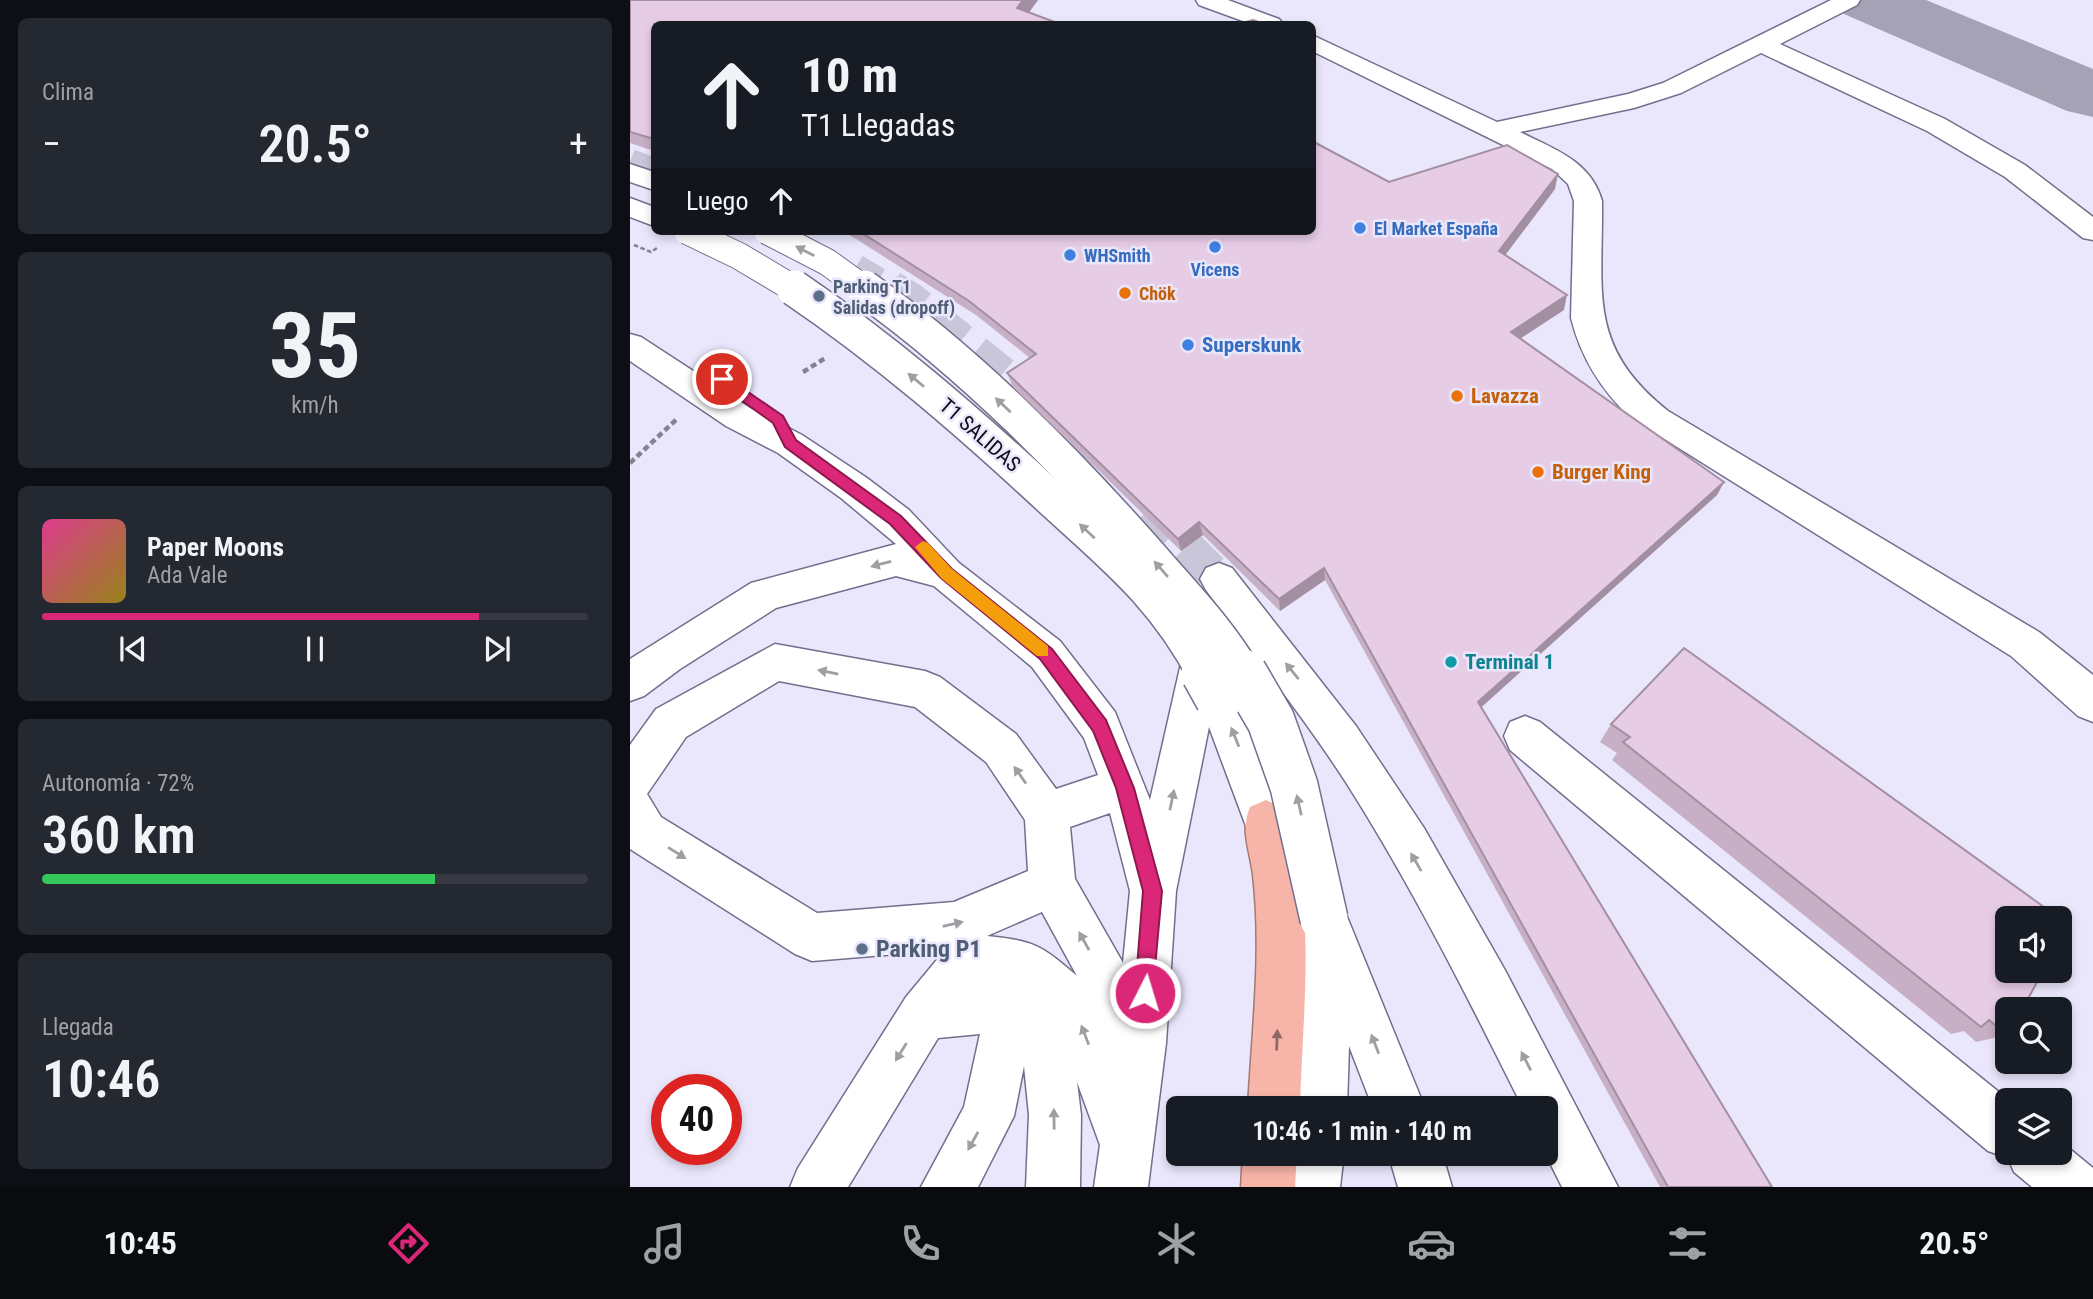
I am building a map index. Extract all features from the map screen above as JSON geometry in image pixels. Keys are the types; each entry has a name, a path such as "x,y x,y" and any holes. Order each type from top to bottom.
{"highway":[{"path":"1266,822 1276,874 1281,929 1274,1096"},
{"path":"1268,1187 1269,1166"}],"street":[{"path":"1206,0 1263,21"},
{"path":"1495,130 1634,100 1672,89 1849,0"},
{"path":"1316,44 1562,163 1584,185 1588,201 1587,318 1591,336 1613,379 1631,400 1656,419 2025,644 2069,679 2093,703"},
{"path":"1761,44 1936,125 2015,171 2093,231"},
{"path":"630,172 651,181"},
{"path":"630,207 651,216"},
{"name":"T1 SALIDAS","path":"696,235 731,250 884,353 999,450 1123,565 1171,616 1219,698 1266,822 1301,874 1324,919"},
{"path":"775,235 827,262 920,328 1031,431 1130,534 1193,606 1238,664 1271,721 1294,786 1324,919 1394,1096"},
{"path":"630,319 778,419 790,444"},
{"path":"630,345 738,417 790,444 896,520 946,574 1046,654 1100,726 1125,788 1153,891"},
{"path":"630,682 666,656 765,595 896,560 946,574"},
{"path":"1124,1166 1141,1044 1153,891 1219,579 1296,675 1379,797 1484,980 1591,1187"},
{"path":"630,781 671,723 775,662 925,690 1001,748 1047,814 1052,884 1141,1044"},
{"path":"1525,736 1995,1122"},
{"path":"1047,814 1125,788"},
{"path":"630,807 645,833 812,937 955,926 1052,884"},
{"path":"1322,1096 1325,1050 1324,919"},
{"path":"817,1187 924,1015 970,958 1026,964 1073,1005 1124,1166"},
{"path":"924,1015 1011,1006"},
{"path":"948,1187 988,1116 1011,1006"},
{"path":"1011,1006 1047,1045 1055,1115 1053,1187"},
{"path":"2047,1165 2074,1187"},
{"path":"1313,1187 1315,1166"},
{"path":"1419,1166 1425,1187"}],"path":[{"path":"630,463 685,411"}],"building":[{"path":"630,0 1023,0 1017,8 1052,21 651,21 651,138 630,132"},
{"name":"Terminal 1","path":"1316,143 1389,182 1507,145 1558,174 1499,251 1567,295 1511,332 1724,482 1478,702 1772,1187 1668,1187 1324,568 1279,599 1199,522 1178,539 1007,373 1036,354 969,301 865,235 1316,235"},
{"path":"1684,648 2043,906 1995,906 1995,983 2037,983 2029,997 1995,997 1995,1025 1989,1020 1981,1027 1623,742 1630,737 1611,724"}],"taxiway":[{"path":"1868,0 2093,95"}],"tunnel":[{"path":"630,162 651,170"},
{"path":"856,267 894,290"},
{"path":"891,288 911,300 1048,411"},
{"path":"1149,509 1219,579"}],"slow traffic":[{"path":"923,547 946,574 1042,651"}],"place":[{"name":"El Market España","path":"1360,228"},
{"name":"Vicens","path":"1215,247"},
{"name":"WHSmith","path":"1070,255"},
{"name":"Chök","path":"1125,293"},
{"name":"Parking T1 Salidas (dropoff)","path":"819,296"},
{"name":"Superskunk","path":"1188,345"},
{"name":"Lavazza","path":"1457,396"},
{"name":"Burger King","path":"1538,472"},
{"name":"Terminal 1","path":"1451,662"},
{"name":"Parking P1","path":"862,949"}],"route":[{"path":"722,379 778,419 790,444 896,520 946,574 1046,654 1100,726 1125,788 1153,891 1145,993"}]}
